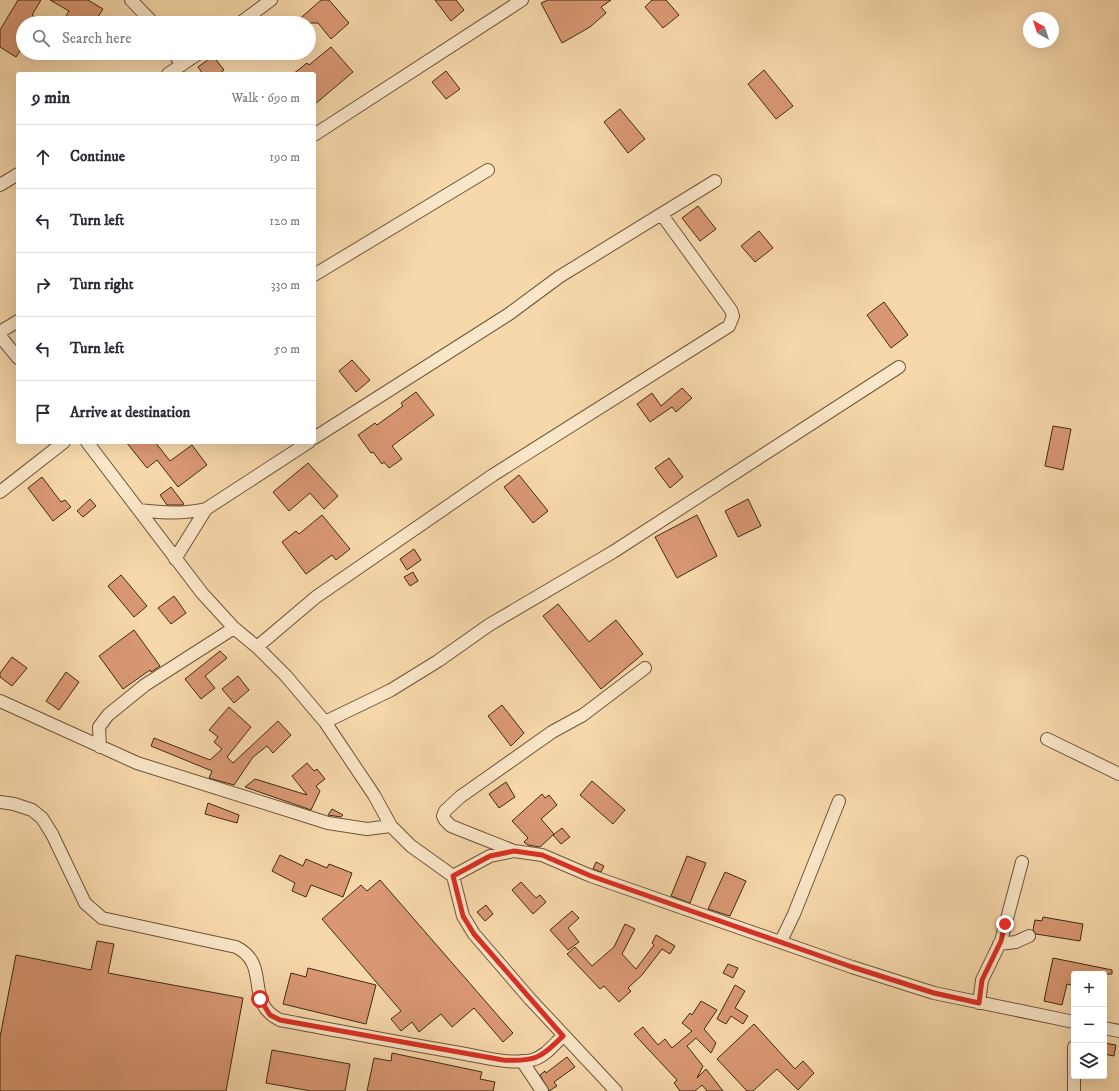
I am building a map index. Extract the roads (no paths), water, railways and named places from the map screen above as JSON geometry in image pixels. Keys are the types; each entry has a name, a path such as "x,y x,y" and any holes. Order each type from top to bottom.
{"street":[{"path":"131,0 146,16"},
{"path":"249,16 271,0"},
{"path":"316,134 522,0"},
{"path":"179,60 182,65"},
{"path":"171,72 189,60"},
{"path":"316,274 488,170"},
{"path":"0,185 16,175"},
{"path":"316,437 509,314 559,276 715,182"},
{"path":"257,647 316,597 493,475 730,326 733,316 731,310 662,215"},
{"path":"0,332 16,322"},
{"path":"0,336 16,356"},
{"path":"325,722 392,690 438,661 489,625 613,552 899,367"},
{"path":"0,492 61,444"},
{"path":"89,444 175,559 217,611 234,628 257,647 286,676 325,722 370,788 391,826 411,846 453,876 463,916 474,934 563,1036 579,1050 616,1091"},
{"path":"139,510 166,513 189,513 206,509 306,444"},
{"path":"175,559 206,509"},
{"path":"100,747 99,727 108,716 146,685 234,628"},
{"path":"645,668 583,714 552,732 460,797 445,810 443,816 445,820 451,826 514,851 542,855 591,876 934,993 1071,1021"},
{"path":"0,701 137,763 328,824 367,829 391,826"},
{"path":"1047,739 1119,774"},
{"path":"781,942 794,914 839,801"},
{"path":"0,802 14,804 32,810 42,818 52,834 85,903 102,918 236,947 246,952 252,959 257,974 260,999 270,1015 280,1020 436,1049 522,1062 534,1059 545,1053 563,1036"},
{"path":"453,876 490,856 514,851"},
{"path":"979,1003 982,980 999,944 1022,862"},
{"path":"999,944 1016,942 1029,936"},
{"path":"1107,1029 1119,1031"},
{"path":"522,1062 542,1091"},
{"path":"1074,1079 1074,1091"}]}
